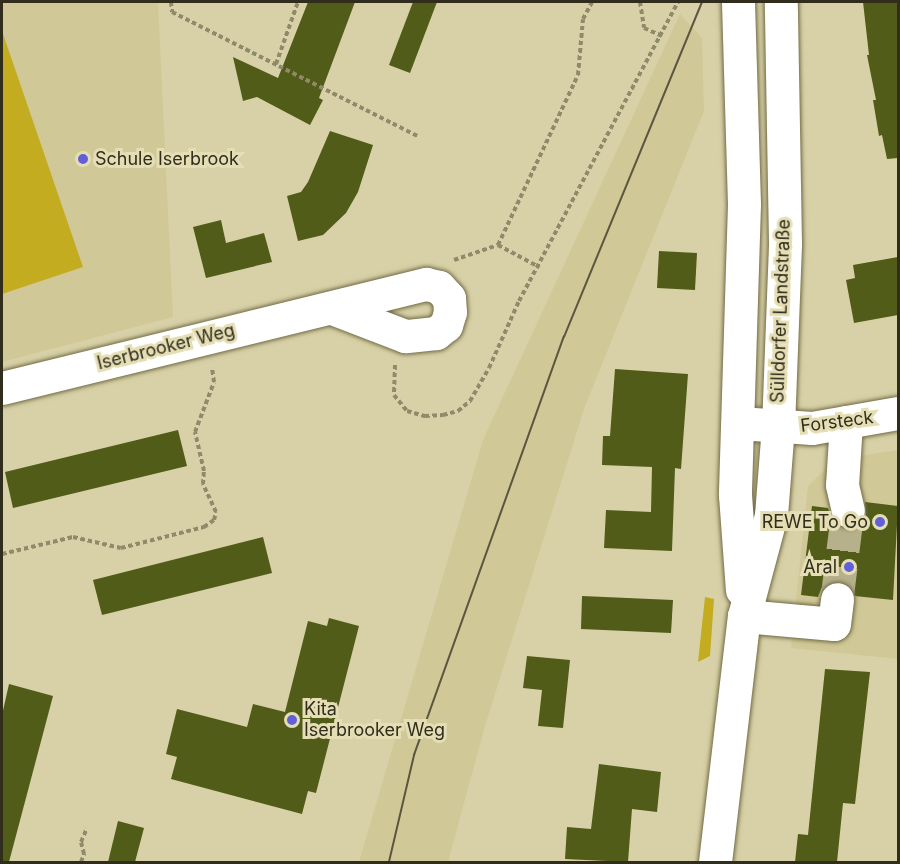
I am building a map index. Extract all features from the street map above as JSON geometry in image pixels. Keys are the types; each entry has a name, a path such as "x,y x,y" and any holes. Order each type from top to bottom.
{"main road":[{"name":"Sülldorfer Landstraße","path":"738,2 744,204 735,495 744,616"},
{"name":"Sülldorfer Landstraße","path":"715,862 744,616 771,515 778,427 785,243 781,2"},
{"name":"Iserbrooker Weg","path":"2,387 426,284 439,287 449,298 450,312 446,325 436,333 405,336 332,308"},
{"name":"Forsteck","path":"739,423 812,428 898,413"},
{"path":"840,501 846,422"},
{"path":"744,616 823,606"}],"path":[{"path":"171,2 172,12 417,136"},
{"path":"276,64 298,2"},
{"path":"448,262 498,245 578,75 583,19 592,2"},
{"path":"640,2 644,28 662,36"},
{"path":"405,336 393,369 394,395 407,411 425,416 458,411 470,401 489,368 519,301 662,36 678,2"},
{"path":"498,245 539,267"},
{"path":"2,554 73,537 122,548 204,527 214,520 216,512 203,484 204,471 195,432 214,382 208,336"},
{"path":"81,862 84,854 81,842 87,828"}],"shaded area":[{"name":"Schule Iserbrook","path":"2,2 158,2 173,317 2,362"},
{"path":"680,14 702,38 704,111 584,409 485,726 448,862 359,862 483,440"},
{"path":"2,31 83,267 2,294"},
{"name":"Aral","path":"898,450 898,659 791,648 808,486 835,460"},
{"path":"705,597 714,599 710,656 698,662"}],"building":[{"path":"308,2 355,2 319,98 323,100 310,125 257,97 243,101 233,57 278,78"},
{"path":"413,2 437,2 410,73 389,65"},
{"path":"863,2 898,2 898,158 887,159 882,135 879,136 873,100 876,100 867,55 869,55"},
{"path":"330,131 373,145 358,192 346,213 323,235 298,241 287,196 301,192 308,182"},
{"path":"221,220 226,243 264,233 272,262 206,278 193,227"},
{"path":"659,251 697,253 695,290 657,288"},
{"path":"898,257 898,315 854,323 846,280 855,278 853,265"},
{"path":"615,369 688,374 681,469 675,468 672,551 604,548 606,510 651,512 652,467 602,465 603,436 610,436"},
{"path":"178,430 187,466 13,508 5,472"},
{"path":"865,502 898,506 893,600 855,596 849,584 839,580 822,587 818,597 801,595 812,506 828,508 835,523 842,528 852,528 860,524 866,516"},
{"path":"263,537 272,573 102,615 93,580"},
{"path":"582,596 673,600 671,633 581,629"},
{"name":"Kita Iserbrooker Weg","path":"329,618 359,626 316,793 308,791 302,814 171,779 177,757 166,754 177,709 247,727 253,704 285,712 308,621 327,626"},
{"path":"527,656 570,660 563,728 538,726 542,690 523,688"},
{"path":"825,669 870,672 855,804 843,803 837,862 795,862 798,834 808,835"},
{"path":"9,684 53,696 9,862 2,861 2,715"},
{"path":"599,764 661,772 657,812 632,809 628,862 565,859 567,827 591,829"},
{"path":"118,821 144,828 135,862 108,862"}],"tunnel":[{"path":"837,599 848,510"}],"tram line":[{"path":"389,862 414,755 564,337 702,2"}],"place":[{"name":"Schule Iserbrook","path":"83,159"},
{"name":"REWE To Go","path":"880,522"},
{"name":"Aral","path":"849,567"},
{"name":"Kita Iserbrooker Weg","path":"292,720"}]}
